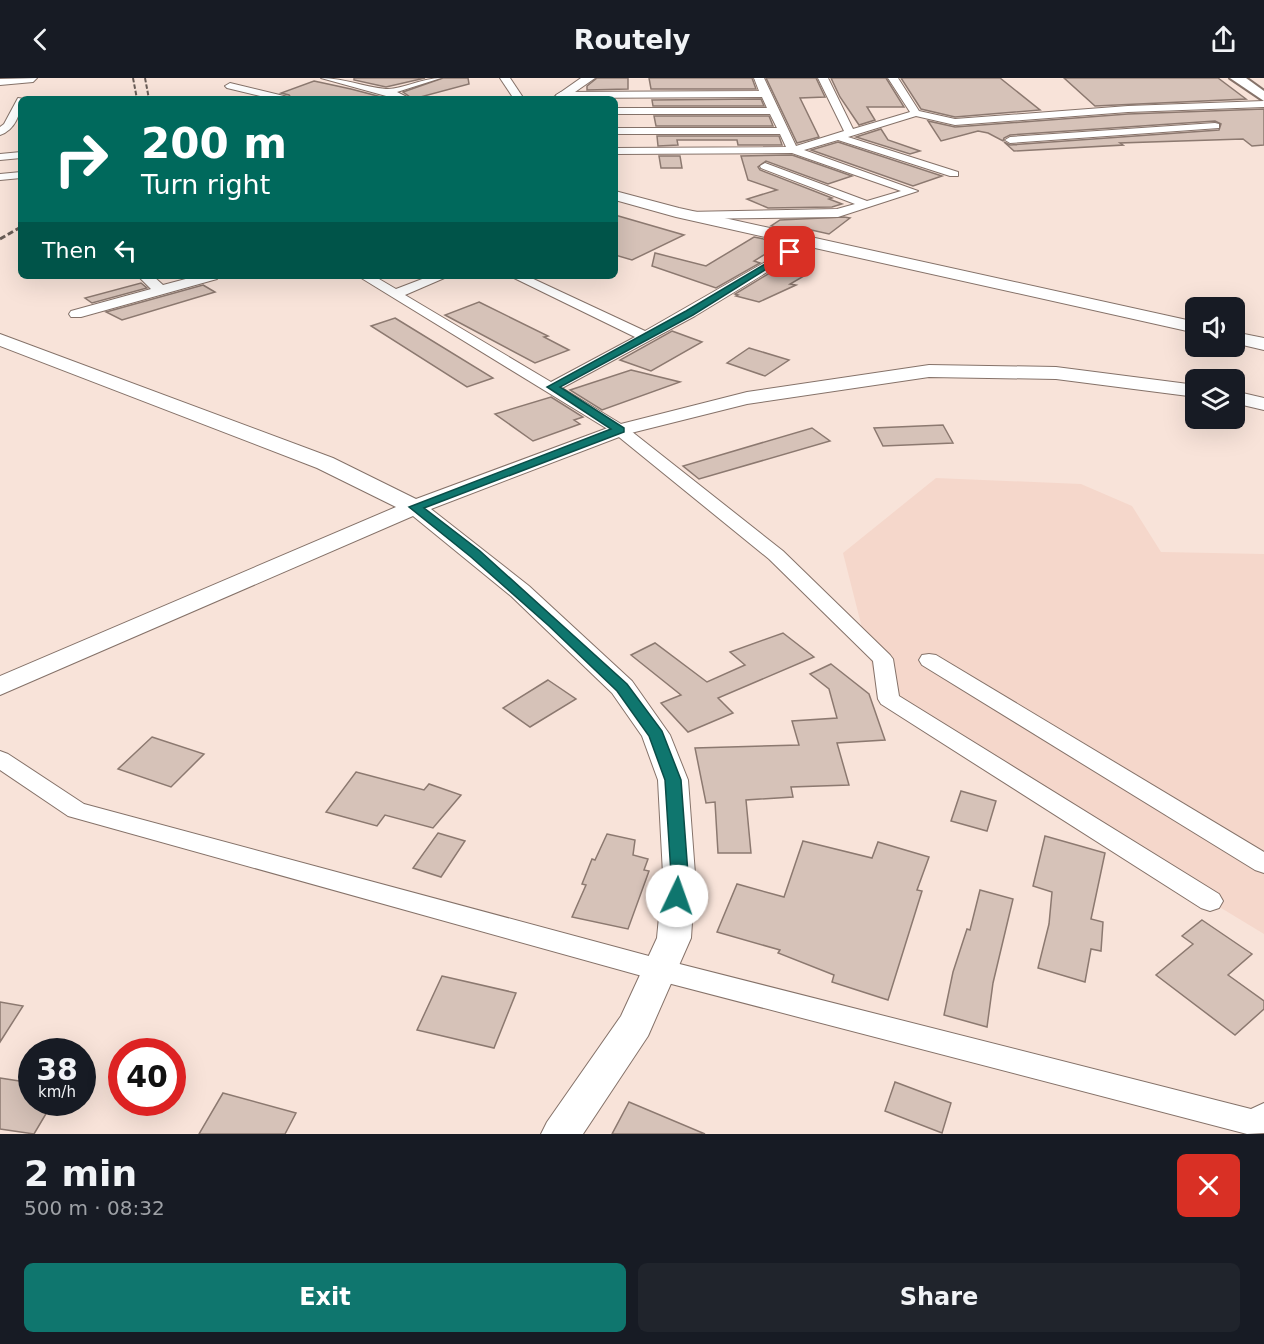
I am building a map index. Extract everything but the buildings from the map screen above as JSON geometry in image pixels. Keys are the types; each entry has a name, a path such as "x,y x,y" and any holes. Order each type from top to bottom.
{"main road":[{"path":"1237,78 1264,97"}],"street":[{"path":"326,78 398,96"},
{"path":"388,92 436,78"},
{"path":"505,78 517,96"},
{"path":"561,96 589,78"},
{"path":"823,78 849,131"},
{"path":"893,78 916,113"},
{"path":"0,82 33,79"},
{"path":"22,96 33,79"},
{"path":"653,85 762,85"},
{"path":"589,96 762,85"},
{"path":"690,215 838,213 868,206 912,191 793,150 762,85"},
{"path":"230,86 272,96"},
{"path":"0,132 8,126 17,104"},
{"path":"618,150 793,150 849,131 916,113 955,122 1128,109 1264,104"},
{"path":"1128,109 1162,129"},
{"path":"618,111 773,111"},
{"path":"1010,140 1215,126"},
{"path":"618,130 782,130"},
{"path":"836,136 954,174"},
{"path":"0,157 18,154"},
{"path":"765,166 868,206"},
{"path":"0,177 18,175"},
{"path":"618,198 1185,326"},
{"path":"553,387 690,313 809,241"},
{"path":"148,279 161,290"},
{"path":"76,314 201,279"},
{"path":"370,279 553,387 620,430 776,555 883,659 889,699 1210,901"},
{"path":"395,294 434,279"},
{"path":"522,279 644,336"},
{"path":"0,340 325,463 415,507 520,591 580,647 622,687 656,735 673,780 679,874 674,938 635,1025 561,1134"},
{"path":"1245,340 1264,344"},
{"path":"0,686 415,507 620,430 747,398 929,371 1056,373 1185,390"},
{"path":"1245,400 1264,404"},
{"path":"929,660 1264,864"},
{"path":"0,759 76,810 660,970 1256,1123 1264,1116"}],"shaded area":[{"path":"936,478 1081,484 1132,506 1161,552 1264,554 1264,934 1010,780 878,691 843,553"}],"railway":[{"path":"133,78 136,96"},
{"path":"145,78 148,96"},
{"path":"0,239 18,229"}],"route":[{"path":"677,896 679,874 673,780 656,735 622,687 520,591 415,507 620,430 553,387 690,313 790,252"}]}
